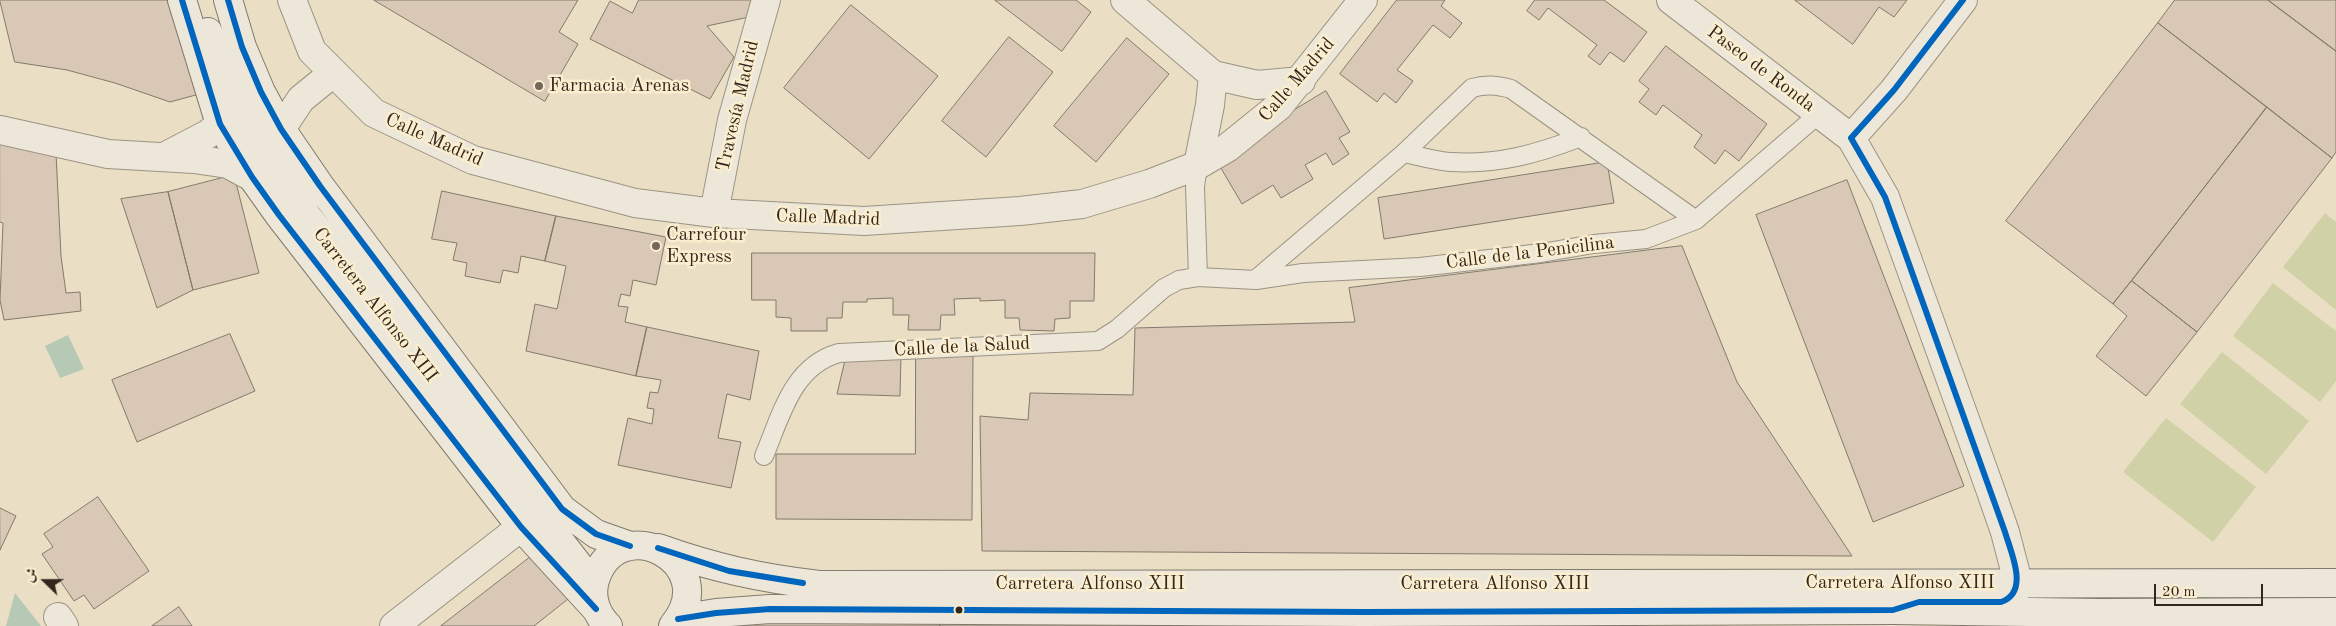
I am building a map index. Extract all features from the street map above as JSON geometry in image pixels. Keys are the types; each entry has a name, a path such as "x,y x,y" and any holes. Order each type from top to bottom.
{"street":[{"path":"182,0 220,124 252,177 278,214 521,527 599,607"},
{"name":"Carretera Alfonso XIII","path":"197,0 223,69 248,120 276,170 307,216 599,607"},
{"name":"Carretera Alfonso XIII","path":"228,0 242,47 261,92 282,129 320,186 562,509 596,534 630,546 645,545 658,548 729,571 766,579 818,584 2336,583"},
{"name":"Calle Madrid","path":"292,0 312,51 374,113 473,160 635,203 714,213 864,221 1020,212 1082,204 1149,184 1198,164 1227,148 1279,106 1301,81 1363,0"},
{"name":"Travesía Madrid","path":"714,213 732,120 766,0"},
{"path":"1125,0 1213,75 1256,85 1301,81"},
{"name":"Paseo de Ronda","path":"1671,0 1851,138"},
{"path":"1893,610 1919,602 2001,602 2007,600 2015,592 2018,582 2005,532 1885,197 1851,138 1894,90 1963,0"},
{"path":"282,129 301,98 333,73"},
{"path":"1198,164 1210,105 1213,75"},
{"path":"160,158 208,134 220,124"},
{"path":"0,130 108,154 194,159 228,164 252,177"},
{"path":"394,626 521,527"},
{"path":"599,607 598,571 606,560 617,551 630,546"},
{"path":"658,548 671,556 680,567 685,580 687,594 684,607 675,623"},
{"name":"Carretera Alfonso XIII","path":"675,623 716,613 770,609 1364,619 1893,610 2100,613 2336,612"}],"lane":[{"path":"1256,280 1404,154 1472,88 1482,85 1496,85 1511,89 1696,220"},
{"name":"Calle de la Penicilina","path":"1198,277 1256,280 1303,273 1420,267 1541,253 1594,244 1646,240 1696,220 1820,113"},
{"path":"1404,154 1449,162 1494,162 1539,153 1581,137"},
{"path":"1198,164 1195,187 1198,277"},
{"name":"Calle de la Salud","path":"764,456 790,393 801,377 812,366 826,357 839,353 1098,341 1117,329 1164,288 1179,280 1198,277"}],"green space":[{"path":"2325,213 2336,222 2336,310 2283,267"},
{"path":"2273,283 2336,331 2336,381 2320,402 2233,336"},
{"path":"2222,352 2309,421 2266,474 2180,404"},
{"path":"2166,418 2256,487 2213,542 2123,472"}],"shaded area":[{"path":"68,335 84,369 60,378 45,346"},
{"path":"15,593 41,626 6,626"}],"building":[{"path":"0,0 167,0 203,93 170,102 115,83 67,70 15,62"},
{"path":"374,0 578,0 559,32 578,44 545,101"},
{"path":"639,0 756,0 749,17 707,26 734,57 710,99 590,39 610,1 632,13"},
{"path":"995,0 1076,0 1091,12 1062,51"},
{"path":"1397,0 1445,0 1441,6 1462,23 1450,38 1433,25 1397,70 1413,81 1396,103 1384,93 1377,102 1340,74"},
{"path":"1535,0 1604,0 1647,32 1624,62 1610,52 1600,65 1588,56 1597,45 1548,8 1539,20 1527,11"},
{"path":"1795,0 1907,0 1894,17 1879,7 1853,44"},
{"path":"2175,0 2268,0 2336,51 2336,152 2332,158 2158,23"},
{"path":"2268,0 2336,0 2336,51"},
{"path":"851,5 938,76 869,159 784,88"},
{"path":"2158,23 2267,107 2113,304 2006,221"},
{"path":"1009,37 1053,72 986,157 942,121"},
{"path":"1127,38 1169,74 1096,162 1054,126"},
{"path":"1666,46 1767,124 1739,161 1725,150 1715,164 1694,147 1702,135 1663,105 1656,115 1639,102 1649,89 1639,81"},
{"path":"1326,91 1350,132 1339,138 1349,154 1333,165 1326,153 1305,165 1313,179 1281,198 1273,185 1242,204 1215,158"},
{"path":"2267,107 2332,158 2197,332 2132,281"},
{"path":"0,140 56,153 61,256 66,293 80,292 81,311 4,320 0,300 3,223 0,222"},
{"path":"1607,162 1614,203 1384,239 1378,198"},
{"path":"234,175 259,273 193,290 168,192"},
{"path":"1847,180 1964,486 1873,522 1756,215"},
{"path":"442,191 556,216 545,261 521,256 518,273 503,270 500,283 465,276 467,263 453,260 457,243 432,239"},
{"path":"168,192 193,290 157,308 121,199"},
{"path":"556,216 666,237 656,285 633,280 630,296 621,294 618,306 628,307 625,322 647,327 636,376 526,351 535,304 557,309 566,266 545,261"},
{"path":"1682,246 1737,382 1852,556 982,551 980,416 1028,420 1030,393 1133,395 1135,328 1355,322 1349,288"},
{"path":"752,253 1095,253 1094,301 1070,301 1070,318 1055,319 1054,331 1020,330 1019,318 1005,318 1005,300 980,301 980,298 954,299 955,315 941,315 940,330 908,330 909,315 893,315 893,298 867,299 867,302 843,302 842,318 827,318 827,331 791,331 791,318 776,317 776,300 752,300"},
{"path":"2132,281 2197,332 2146,396 2096,356 2127,316 2113,304"},
{"path":"647,327 759,351 750,400 727,394 718,438 741,442 731,488 618,465 628,418 652,424 654,409 647,408 650,392 658,393 661,380 636,376"},
{"path":"230,334 255,391 137,442 112,380"},
{"path":"916,354 973,354 972,520 776,519 776,454 915,454"},
{"path":"901,355 900,396 837,394 846,356"},
{"path":"98,497 149,571 94,609 84,595 74,601 42,554 53,547 44,534"},
{"path":"0,508 16,516 0,550"},
{"path":"533,555 568,599 534,626 441,626"},
{"path":"179,607 192,626 152,626"},
{"path":"723,614 940,623 940,626 718,626"},
{"path":"940,623 1268,626 940,626"}],"transit line":[{"path":"182,0 220,124 252,177 279,215 521,527 596,609"},
{"path":"228,0 242,47 261,92 281,129 320,186 562,509 596,534 630,546"},
{"path":"1851,138 1894,90 1963,0"},
{"path":"678,619 716,613 770,609 1364,612 1893,610 1919,602 2001,602 2010,597 2015,590 2017,581 2011,550 1885,197 1851,138"},
{"path":"658,548 729,571 803,583"}],"place":[{"name":"Farmacia Arenas","path":"539,86"},
{"name":"Carrefour Express","path":"656,246"}]}
